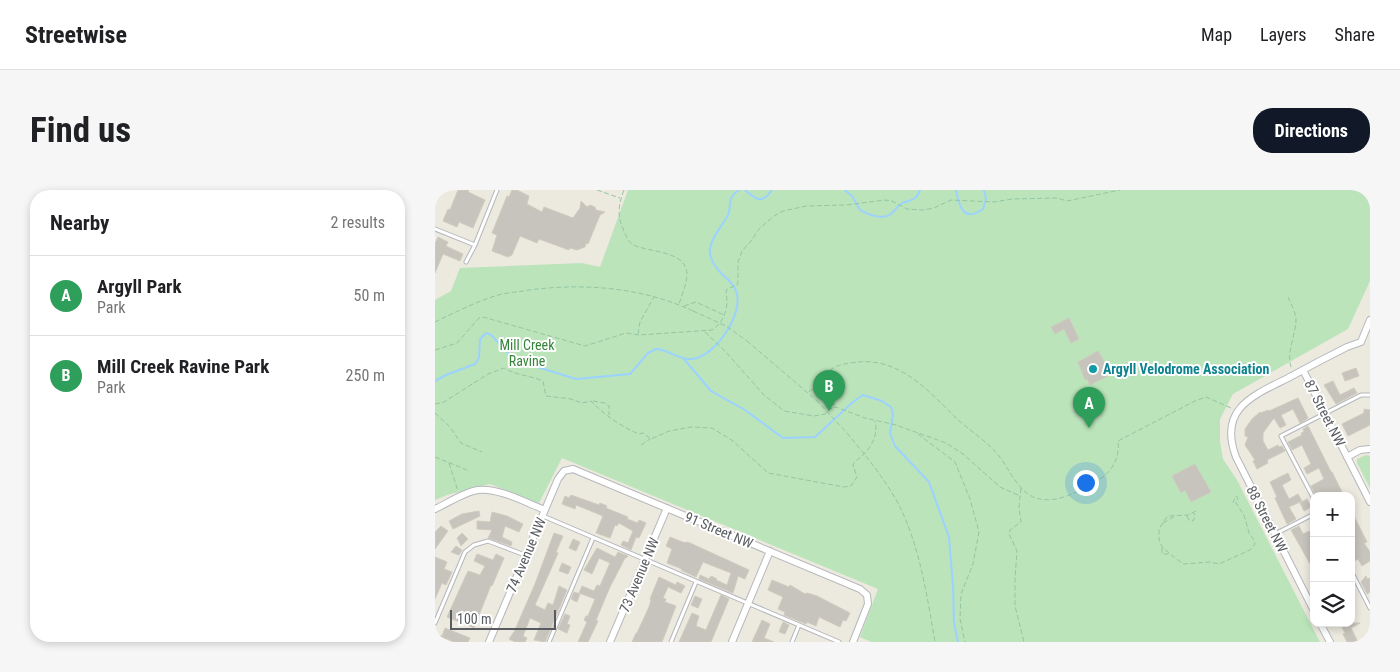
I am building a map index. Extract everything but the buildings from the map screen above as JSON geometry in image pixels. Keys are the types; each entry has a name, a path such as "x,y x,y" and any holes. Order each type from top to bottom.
{"street":[{"path":"435,194 437,190"},
{"path":"1361,342 1370,320"},
{"path":"1303,370 1347,347 1361,342 1369,343"},
{"name":"87 Street NW","path":"1303,370 1370,502"},
{"name":"88 Street NW","path":"1303,370 1248,400 1239,408 1231,425 1231,438 1236,457 1310,603"},
{"name":"87 Street NW","path":"1347,457 1360,450 1370,449"},
{"name":"91 Street NW","path":"566,470 580,471 860,589 869,598 853,642"},
{"name":"74 Avenue NW","path":"489,642 558,479 561,473 566,470"},
{"path":"435,509 477,490 490,490 506,494 543,513"},
{"name":"73 Avenue NW","path":"610,642 667,508"},
{"path":"732,642 770,551"},
{"path":"1322,627 1330,642"}],"lane":[{"path":"465,262 475,245 497,190"},
{"path":"435,229 475,245"},
{"path":"1310,492 1281,436 1361,395 1370,395"},
{"path":"543,513 593,538 839,642"},
{"path":"1275,534 1310,516"},
{"path":"549,642 593,538"},
{"path":"435,623 465,552 470,547 488,541 525,556"},
{"path":"1355,580 1370,608"},
{"path":"671,642 696,582"},
{"path":"792,642 799,625"}],"path":[{"path":"597,190 621,199"},
{"path":"624,190 619,218 631,242 634,245 669,254 686,269 686,278 678,304"},
{"path":"435,350 457,343 483,317 585,346 626,333 704,331 716,328 724,315 727,303 727,289 737,285 740,256 759,229 783,211 806,206 846,205 885,200 892,200 903,208 923,210 934,208 951,200 967,199 995,202 1012,198 1057,198 1067,201 1120,190"},
{"path":"435,322 502,294 557,286 600,288 654,296 683,306 726,326 747,340 809,392 847,433 889,488 912,534 930,611 935,642"},
{"path":"639,334 638,327 654,296"},
{"path":"1288,297 1297,318 1290,356 1292,368"},
{"path":"683,306 696,302 724,315"},
{"path":"704,331 725,351 763,394 784,411 814,416 825,414 830,409 837,407"},
{"path":"809,392 827,372 844,364 874,362 895,368 918,382 991,448 1021,487 1033,498 1048,500 1090,485 1104,476 1113,466 1117,455 1118,441 1180,408 1206,397 1231,408"},
{"path":"435,404 444,402 488,374 504,368 516,375 529,375 543,381 546,396 571,398 582,403 591,401 605,404 609,406 609,416"},
{"path":"811,390 837,407 946,443 963,454 1000,487 1020,496"},
{"path":"591,401 599,410 625,429 639,434 643,433 651,439"},
{"path":"435,413 450,427 461,443 482,452"},
{"path":"641,444 669,431 691,427 712,428 733,441 768,473 851,486 857,474 853,465 855,460 864,454 875,435 875,421"},
{"path":"917,433 955,462 970,498 979,532 973,564 961,594 960,620 965,642"},
{"path":"435,457 467,470"},
{"path":"449,463 461,497"},
{"path":"1021,487 1019,507 1021,522 1009,534 1017,551 1015,606 1025,642"},
{"path":"1162,547 1181,562 1189,564 1210,562 1219,564 1251,550 1255,542 1249,533 1244,515 1234,502"},
{"path":"1169,554 1163,553 1158,536 1161,525 1166,518 1188,515 1196,511"},
{"path":"1188,515 1189,520 1193,521 1194,513"},
{"path":"1161,525 1175,516"}],"green space":[{"name":"Mill Creek Ravine","path":"628,190 1370,190 1370,281 1348,329 1233,394 1220,419 1220,442 1223,459 1237,480 1310,622 1310,627 1312,627 1320,642 871,642 860,637 878,589 562,458 539,503 490,484 435,500 435,300 451,291 460,268 582,263 600,267"},
{"path":"1366,455 1370,456 1370,488 1357,463 1357,459"}],"waterway":[{"path":"435,381 475,364 479,358 480,339 486,333 491,335 509,354 525,363 576,379 630,374 648,353 656,349 687,359 701,356 710,351 732,322 738,300 735,288 714,265 710,251 711,244 729,213 732,197 739,190"},
{"path":"745,190 759,199 765,198 772,190"},
{"path":"845,190 852,196 860,210 880,217 888,216 902,203 915,198 920,190"},
{"path":"956,190 963,211 971,214 983,209 986,199 984,190"},
{"path":"684,359 711,391 745,410 783,438 815,437 863,395 882,401 891,407 893,414 890,433 895,446 929,482 949,537 954,623 958,642"}],"place":[{"name":"Argyll Velodrome Association","path":"1093,369"},
{"name":"Mill Creek Ravine Park","path":"829,411"},
{"name":"Argyll Park","path":"1089,428"}]}
